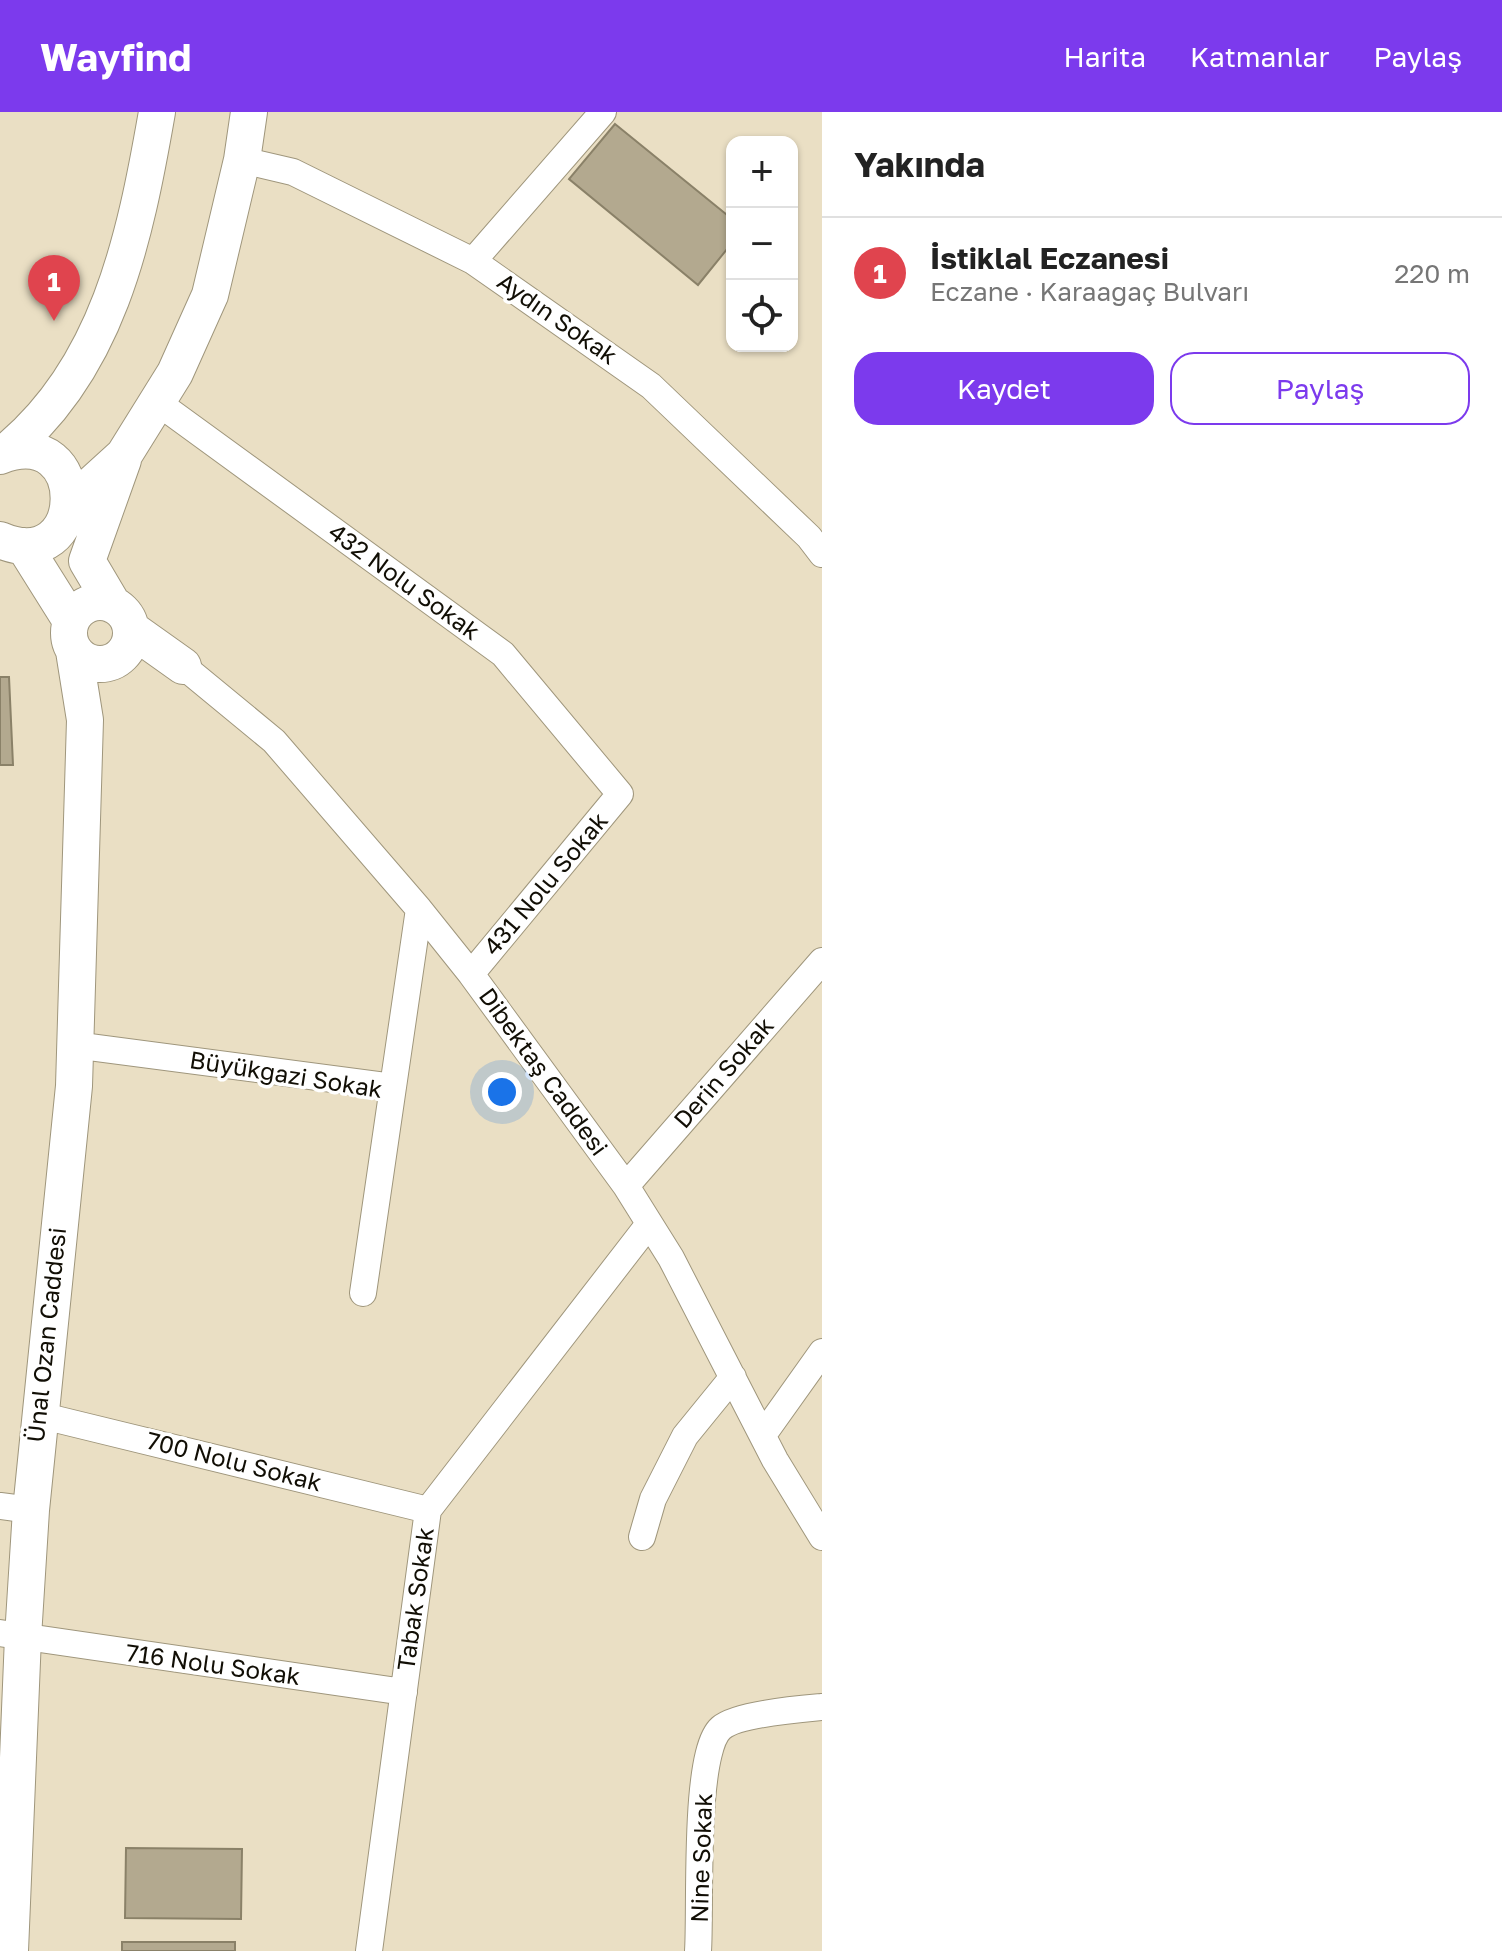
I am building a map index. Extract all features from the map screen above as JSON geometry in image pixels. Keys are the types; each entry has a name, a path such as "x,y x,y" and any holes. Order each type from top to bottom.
{"main road":[{"path":"1,456 26,436 47,412 98,334 138,214 157,112"},
{"path":"87,561 124,455 175,373 210,295 242,160 249,112"},
{"path":"1,456 25,451 48,458 60,468 71,498 68,509 119,638 85,720"},
{"path":"119,638 90,663 9,546 39,543 52,536 68,509 124,455"},
{"path":"85,720 72,636 76,613 93,603 119,638 149,658 183,666"},
{"name":"Ünal Ozan Caddesi","path":"10,1951 11,1635 15,1508 39,1415 74,1086 85,720"}],"street":[{"path":"473,261 603,112"},
{"name":"Aydın Sokak","path":"242,160 293,172 473,261 651,386 818,538"},
{"name":"432 Nolu Sokak","path":"157,402 503,654 620,794"},
{"name":"Dibektaş Caddesi","path":"183,666 274,741 471,974 626,1186 671,1258 763,1435 822,1537"},
{"name":"431 Nolu Sokak","path":"471,974 620,794"},
{"path":"393,1087 419,909"},
{"name":"Derin Sokak","path":"626,1186 822,961"},
{"name":"Büyükgazi Sokak","path":"74,1045 393,1087 363,1293"},
{"name":"Tabak Sokak","path":"369,1951 428,1510 649,1224"},
{"path":"763,1435 822,1352"},
{"path":"642,1537 653,1499 685,1436 733,1377"},
{"name":"700 Nolu Sokak","path":"39,1415 428,1510"},
{"name":"716 Nolu Sokak","path":"11,1635 404,1692"},
{"name":"Nine Sokak","path":"698,1951 702,1790 713,1738 721,1727 732,1722 789,1709 822,1707"}],"building":[{"path":"615,124 726,214 726,250 698,285 569,179"},
{"path":"0,677 9,677 13,765 0,765"},
{"path":"126,1848 242,1849 241,1919 125,1918"},
{"path":"122,1942 235,1942 235,1951 122,1951"}],"place":[{"name":"İstiklal Eczanesi","path":"54,321"}]}
